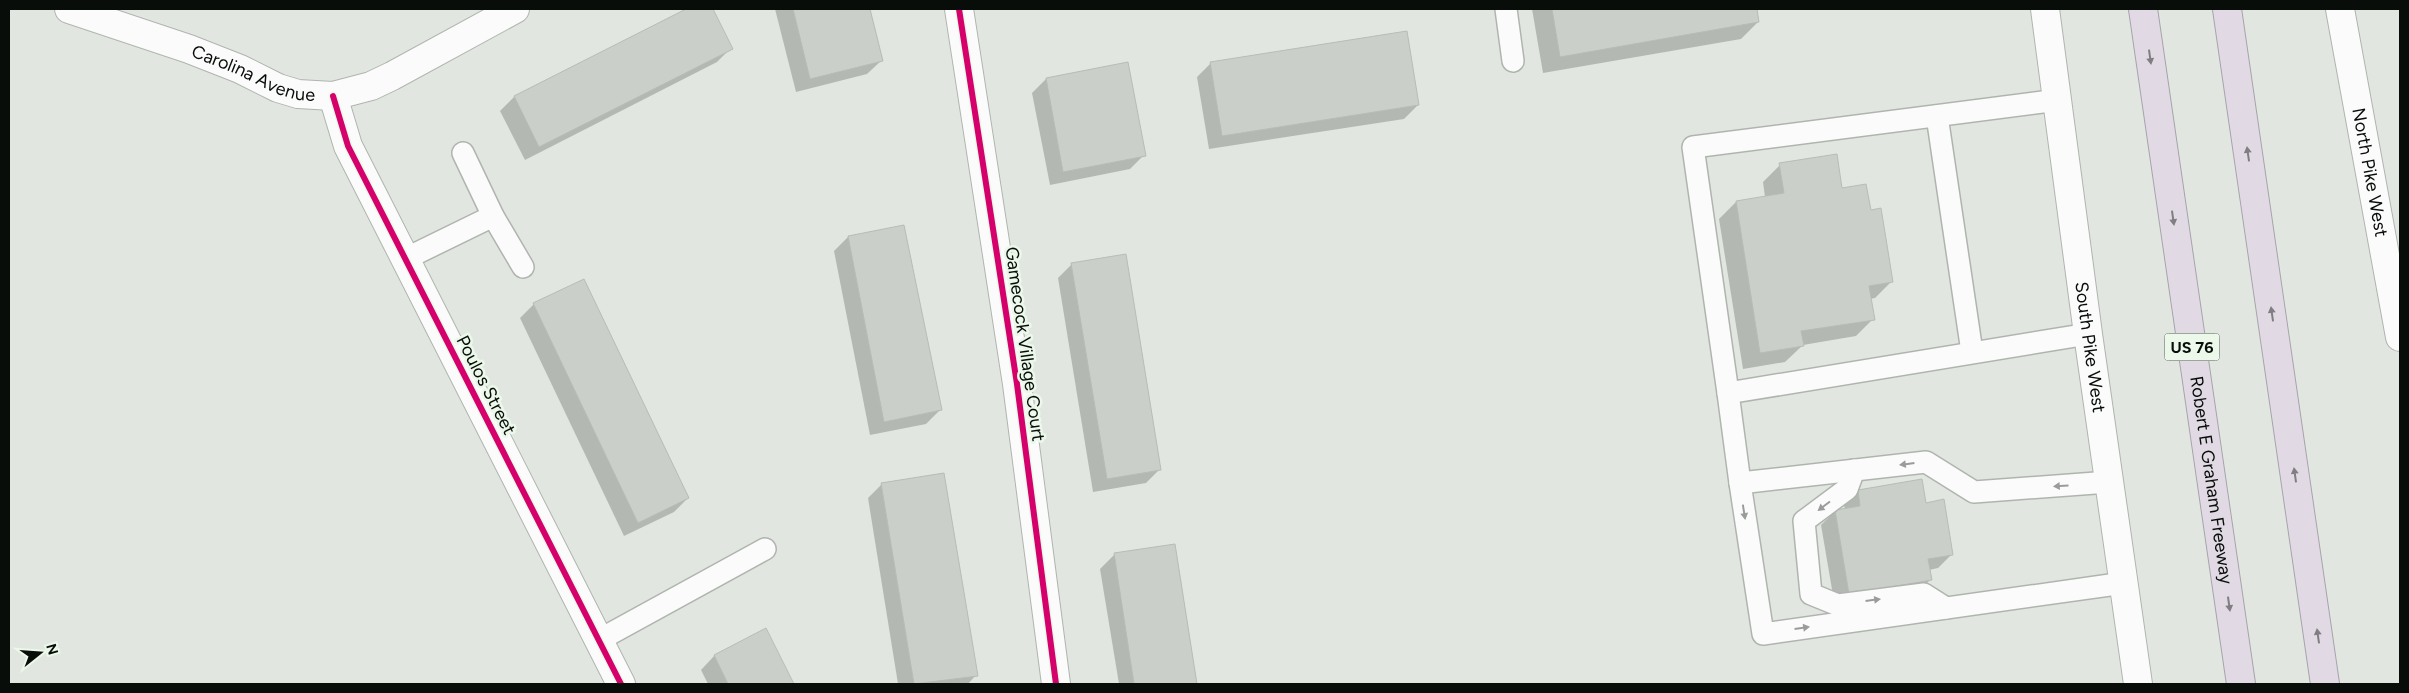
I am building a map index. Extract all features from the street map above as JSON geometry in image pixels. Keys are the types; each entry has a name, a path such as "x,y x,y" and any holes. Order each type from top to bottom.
{"highway":[{"name":"Robert E Graham Freeway","path":"2143,9 2241,684"},
{"path":"2227,9 2325,684"}],"street":[{"name":"Carolina Avenue","path":"69,9 189,49 240,69 278,88 298,94 332,96 371,86 516,9"},
{"name":"Gamecock Village Court","path":"959,9 1017,384 1056,684"},
{"name":"South Pike West","path":"2045,9 2088,334 2138,684"},
{"name":"North Pike West","path":"2340,9 2400,337"},
{"name":"Poulos Street","path":"332,96 348,146 621,684"}],"lane":[{"path":"1506,9 1513,61"},
{"path":"2058,100 1693,147 1763,634 2124,583"},
{"path":"1937,116 1972,352"},
{"path":"463,153 492,216 523,267"},
{"path":"405,259 492,216"},
{"path":"1728,393 2088,334"},
{"path":"1740,483 1926,462 1974,492 2109,482"},
{"path":"1854,470 1847,489 1804,521 1811,594 1838,605 1924,594 1946,608"},
{"path":"599,640 765,549"}],"building":[{"path":"686,9 713,9 733,49 539,147 514,96"},
{"path":"793,9 870,9 883,61 810,79"},
{"path":"1552,9 1757,9 1759,22 1560,57"},
{"path":"1407,31 1419,105 1222,136 1210,62"},
{"path":"1128,62 1146,156 1063,172 1046,78"},
{"path":"1837,154 1842,188 1866,184 1871,210 1881,208 1893,282 1869,286 1875,320 1801,331 1804,346 1760,353 1736,201 1784,193 1779,163"},
{"path":"904,225 942,410 884,422 848,236"},
{"path":"1126,254 1161,470 1107,479 1071,263"},
{"path":"584,279 689,498 638,523 533,303"},
{"path":"944,473 978,676 914,684 881,483"},
{"path":"1922,479 1926,503 1944,499 1953,555 1928,559 1932,580 1849,594 1835,510 1860,506 1858,490"},
{"path":"1175,544 1197,684 1134,684 1114,553"},
{"path":"766,628 794,684 728,684 714,655"}],"cycle path":[{"path":"959,9 1017,384 1056,684"},
{"path":"333,96 348,146 621,684"}]}
